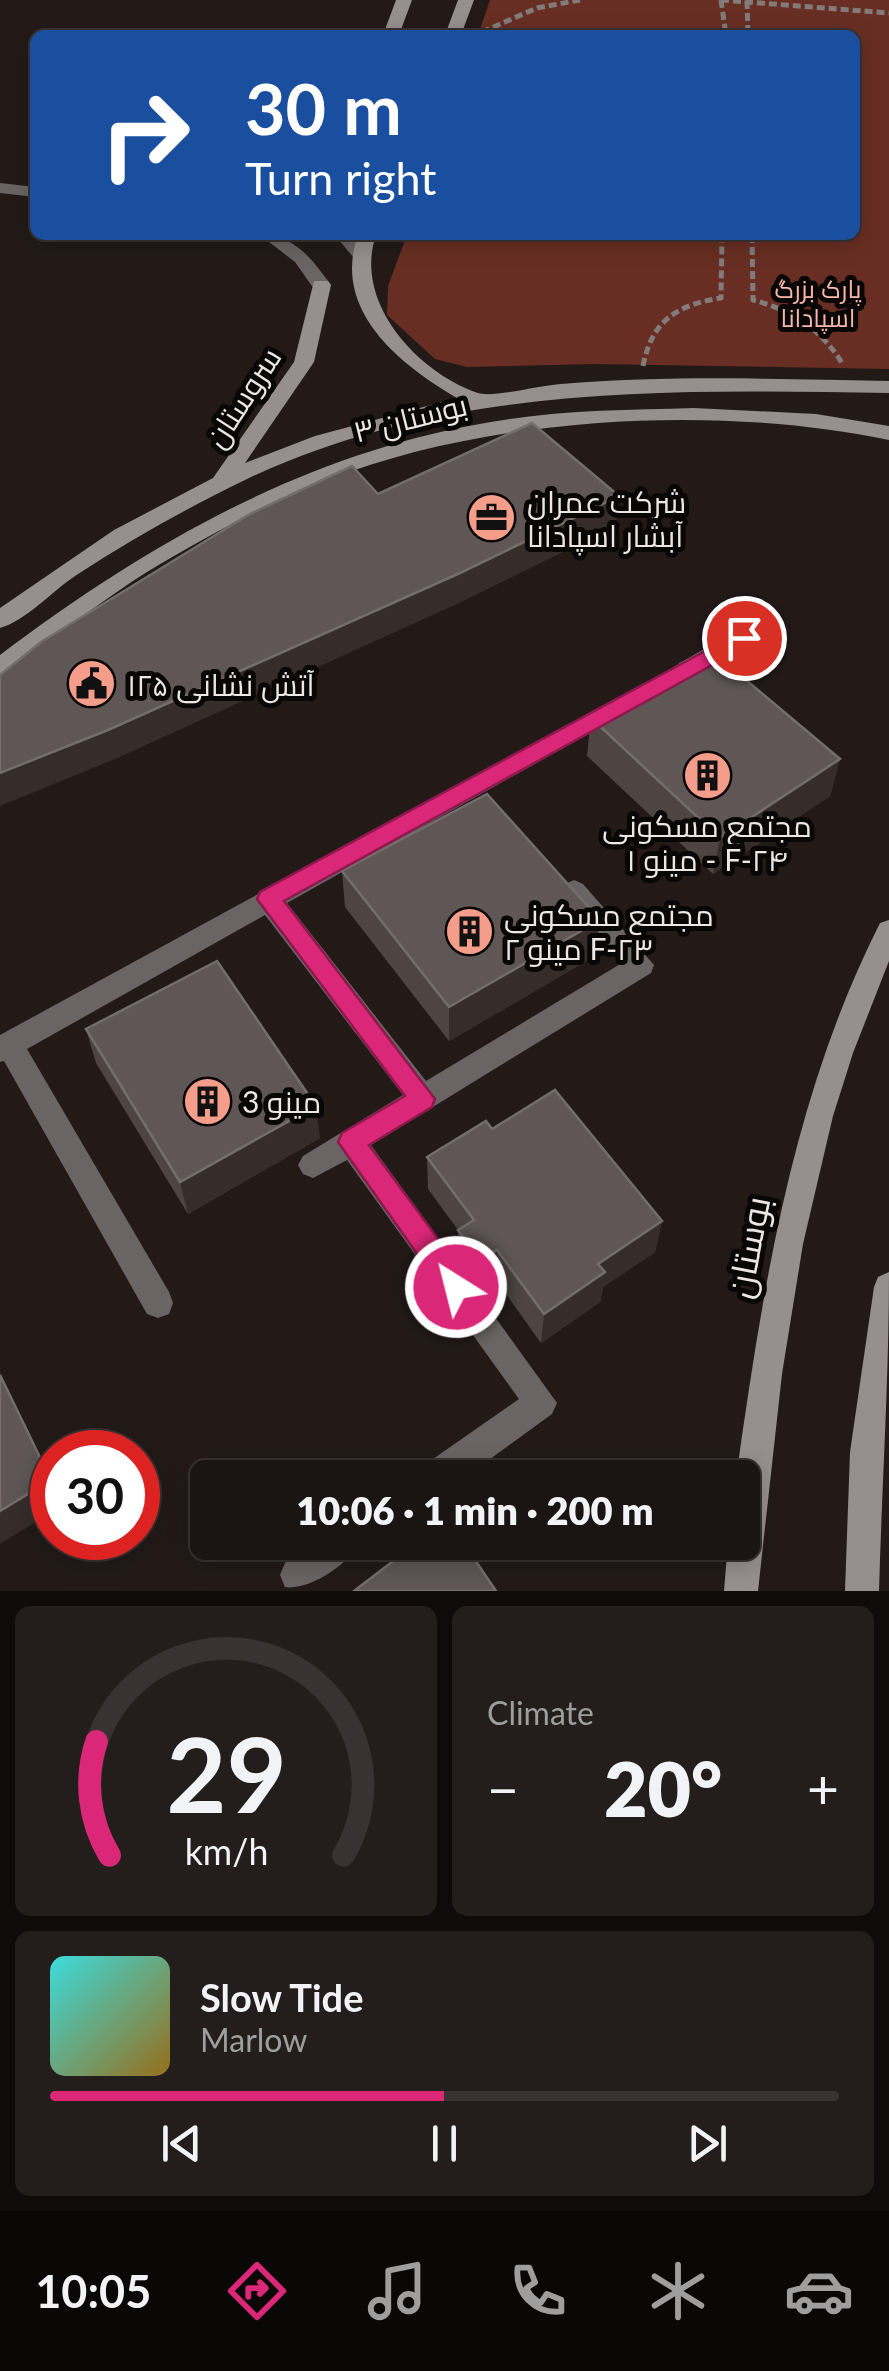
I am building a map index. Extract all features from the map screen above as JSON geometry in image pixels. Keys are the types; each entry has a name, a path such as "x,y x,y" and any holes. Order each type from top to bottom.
{"street":[{"path":"393,30 404,0"},
{"path":"456,30 466,0"},
{"path":"0,188 30,191"},
{"name":"سروستان","path":"222,481 304,362 320,285 302,258 276,240"},
{"path":"364,244 370,308 386,339 416,364 477,402"},
{"name":"بوستان ۳","path":"0,620 71,566 222,481 290,452 411,414 540,392 889,387"},
{"name":"بوستان ۳","path":"0,666 126,574 234,511 287,485 408,445 539,419 659,414 816,420 889,433"},
{"path":"158,1303 5,1047 744,638"},
{"path":"313,1165 640,965 574,891"},
{"path":"268,899 422,1099"},
{"name":"بوستان","path":"741,1591 766,1380 798,1192 848,1024 889,931"},
{"path":"352,1142 541,1402 459,1460"},
{"path":"862,1591 866,1452 889,1287"},
{"path":"297,1575 317,1560"}],"path":[{"path":"487,30 537,8 580,0"},
{"path":"725,30 721,0 889,13"},
{"path":"746,1 748,30"},
{"path":"640,388 646,343 655,326 677,308 721,298 722,240"},
{"path":"752,240 753,300 774,305 805,322 834,348 854,387"}],"green space":[{"name":"پارک بزرگ اسپادانا","path":"490,0 889,0 889,369 596,364 467,367 435,359 387,315 388,286 405,240 860,240 860,30 480,30"}],"building":[{"path":"532,423 619,496 460,573 108,730 0,773 0,675 41,642 248,515 352,466 378,494"},
{"name":"مجتمع مسکونی مینو ۱ - F-۲۴","path":"708,648 840,759 720,838 591,718"},
{"name":"مجتمع مسکونی مینو ۲ F-۲۳","path":"487,794 600,920 449,1007 342,871"},
{"name":"مینو 3","path":"217,961 316,1106 180,1182 86,1029"},
{"path":"555,1090 662,1221 598,1264 605,1272 544,1314 497,1250 480,1261 458,1230 474,1220 427,1157 486,1121 492,1129"},
{"path":"0,1375 30,1437 30,1493 0,1511"},
{"path":"394,1560 475,1560 496,1591 354,1591"}],"place":[{"name":"شرکت عمران آبشار اسپادانا","path":"492,518"},
{"name":"آتش نشانی ۱۲۵","path":"92,684"},
{"name":"مجتمع مسکونی مینو ۱ - F-۲۴","path":"707,776"},
{"name":"مجتمع مسکونی مینو ۲ F-۲۳","path":"469,931"},
{"name":"مینو 3","path":"207,1101"}],"route":[{"path":"456,1287 352,1142 422,1099 268,899 744,638"}]}
